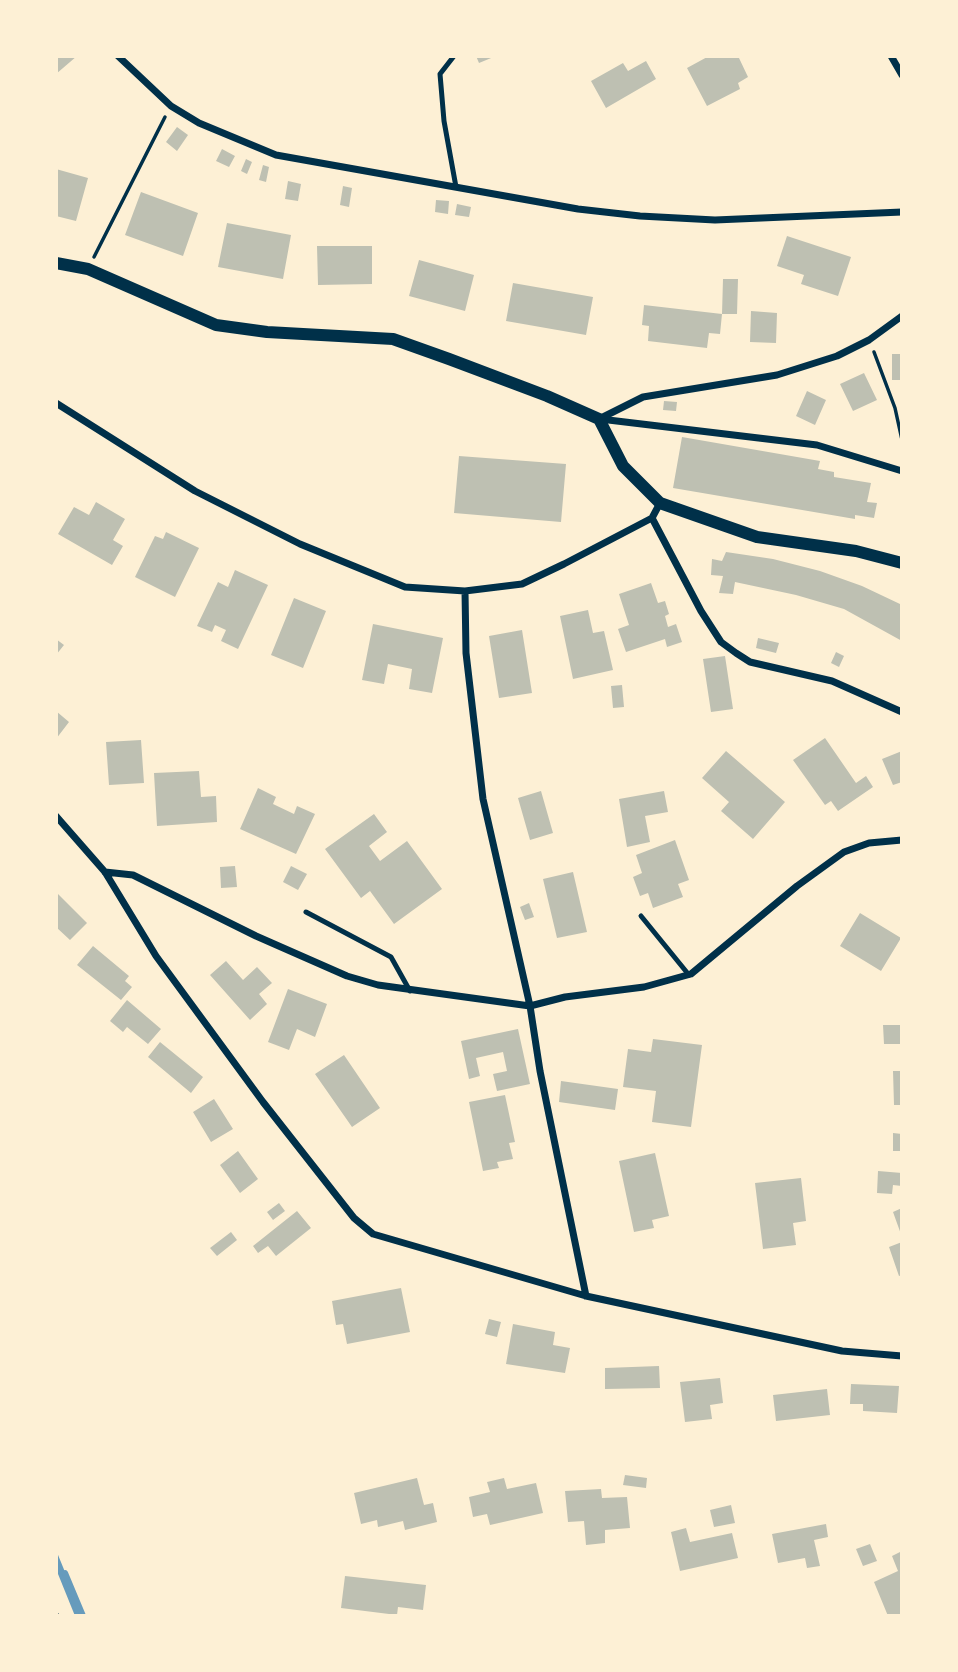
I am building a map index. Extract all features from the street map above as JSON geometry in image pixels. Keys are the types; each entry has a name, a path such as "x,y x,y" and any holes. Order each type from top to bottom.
{"street":[{"path":"118,56 171,106 199,123 276,155 578,209 652,217 715,220 902,212"},
{"path":"891,56 902,75"},
{"path":"56,263 88,269 216,325 267,332 393,339 547,396 599,419 817,445 902,471"},
{"path":"599,419 643,397 777,374 837,356 869,340 902,316"},
{"path":"56,403 195,491 300,544 405,587 465,592 522,584 652,518 660,503"},
{"path":"599,419 623,466 660,503 757,537 856,551 902,563"},
{"path":"652,518 701,611 721,642 750,662 832,681 902,712"},
{"path":"465,592 466,653 483,799 530,1006 586,1296"},
{"path":"56,816 105,872 156,956 263,1102 354,1218 373,1234 586,1296 842,1351 902,1356"},
{"path":"105,872 133,875 256,936 347,976 378,985 530,1006 565,997 644,986 689,975 814,873 844,852 869,843 902,840"}],"lane":[{"path":"454,56 440,74 444,121 456,187"},
{"path":"306,912 391,957 410,990"},
{"path":"641,916 689,975"}],"path":[{"path":"88,269 171,106"},
{"path":"869,340 895,408 902,440"}],"water":[{"path":"56,1550 83,1616 75,1616 56,1569"}],"building":[{"path":"56,56 77,56 56,74"},
{"path":"476,56 496,56 479,63"},
{"path":"709,56 743,56 739,58 748,77 738,83 740,89 707,106 687,68"},
{"path":"646,61 656,79 606,108 591,81 623,63 628,71"},
{"path":"177,127 188,135 177,151 166,142"},
{"path":"222,149 235,156 229,167 216,161"},
{"path":"246,159 252,162 247,174 241,171"},
{"path":"263,165 269,167 266,182 259,180"},
{"path":"56,169 88,178 76,221 56,216"},
{"path":"288,181 301,184 298,201 285,199"},
{"path":"343,186 352,188 349,207 340,205"},
{"path":"141,192 198,213 183,256 125,235"},
{"path":"436,200 449,201 448,214 435,212"},
{"path":"457,204 471,207 469,217 455,215"},
{"path":"227,223 291,235 283,279 218,267"},
{"path":"787,236 851,257 838,296 801,284 804,275 777,266"},
{"path":"317,246 372,246 372,284 318,285"},
{"path":"419,260 474,275 465,311 409,296"},
{"path":"723,279 738,279 737,314 722,314"},
{"path":"513,283 593,297 586,335 506,321"},
{"path":"644,305 722,314 720,334 709,333 707,348 648,341 649,326 642,325"},
{"path":"751,311 777,313 776,343 750,342"},
{"path":"892,354 902,354 902,380 892,380"},
{"path":"864,373 877,400 853,411 840,384"},
{"path":"807,391 826,400 815,425 796,416"},
{"path":"664,401 677,402 676,411 663,410"},
{"path":"682,437 820,461 818,469 834,472 834,477 871,483 867,502 877,503 874,518 855,515 855,519 673,488"},
{"path":"459,456 566,464 561,522 454,513"},
{"path":"96,502 125,519 113,540 123,546 112,565 58,534 74,507 89,515"},
{"path":"166,532 199,548 175,597 135,577 155,536 163,539"},
{"path":"726,552 773,559 820,571 862,586 900,604 902,641 844,609 796,595 735,582 733,594 719,593 723,576 711,575 712,559 722,561"},
{"path":"235,570 268,585 238,649 221,641 226,630 215,625 212,632 197,626 218,582 228,587"},
{"path":"651,583 658,603 665,601 669,614 665,616 668,627 676,624 682,642 667,647 665,639 626,652 618,629 629,625 619,594"},
{"path":"294,598 326,611 303,668 271,655"},
{"path":"588,610 593,633 604,631 613,670 573,679 560,616"},
{"path":"373,624 443,638 432,693 409,689 412,669 388,664 384,684 362,680"},
{"path":"522,630 532,693 499,698 489,636"},
{"path":"758,638 779,643 776,653 756,648"},
{"path":"56,639 64,645 56,655"},
{"path":"836,652 844,656 839,667 831,663"},
{"path":"725,656 733,709 711,712 703,659"},
{"path":"622,685 624,707 613,708 611,686"},
{"path":"56,711 69,722 56,739"},
{"path":"825,738 856,783 866,776 873,787 838,811 831,801 825,805 793,760"},
{"path":"141,740 144,783 109,785 106,742"},
{"path":"726,751 785,802 753,839 721,811 729,802 702,778"},
{"path":"902,751 902,782 893,785 882,759"},
{"path":"199,771 201,797 216,796 217,822 157,826 154,773"},
{"path":"258,788 276,797 273,804 294,814 297,806 315,814 296,854 240,829"},
{"path":"541,791 553,833 530,840 518,798"},
{"path":"664,791 668,812 645,816 650,842 627,847 619,799"},
{"path":"374,814 387,832 369,846 380,861 407,841 442,889 394,924 370,891 361,898 325,849"},
{"path":"675,840 689,880 678,884 683,897 653,908 648,893 640,896 633,877 642,873 636,855"},
{"path":"235,866 237,887 221,888 220,867"},
{"path":"291,866 307,874 298,890 283,882"},
{"path":"573,872 587,932 557,938 543,879"},
{"path":"56,892 87,923 70,940 56,927"},
{"path":"529,903 534,917 525,920 520,907"},
{"path":"860,913 901,938 881,971 840,946"},
{"path":"93,946 129,976 125,981 132,987 121,1000 77,965"},
{"path":"226,961 243,980 257,967 272,983 259,994 267,1004 250,1020 210,975"},
{"path":"288,989 327,1004 315,1037 297,1029 289,1050 268,1042"},
{"path":"127,1000 161,1029 148,1044 127,1027 123,1032 110,1021"},
{"path":"883,1025 902,1025 902,1044 884,1044"},
{"path":"518,1029 530,1084 497,1091 493,1074 507,1071 503,1052 476,1058 480,1076 469,1079 461,1041"},
{"path":"653,1039 702,1045 691,1127 652,1122 656,1091 623,1087 628,1049 651,1052"},
{"path":"160,1042 203,1077 191,1093 148,1057"},
{"path":"344,1055 380,1108 352,1127 315,1074"},
{"path":"893,1071 902,1071 902,1105 894,1105"},
{"path":"561,1081 618,1089 615,1110 559,1102"},
{"path":"505,1095 515,1142 509,1143 513,1159 497,1162 499,1168 483,1171 469,1102"},
{"path":"214,1099 233,1129 211,1142 193,1112"},
{"path":"893,1133 902,1134 902,1151 893,1151"},
{"path":"238,1151 258,1179 240,1193 220,1165"},
{"path":"655,1153 669,1216 652,1220 654,1228 634,1232 619,1161"},
{"path":"878,1171 902,1173 902,1186 893,1185 892,1194 877,1193"},
{"path":"801,1178 806,1221 793,1223 796,1245 763,1249 755,1183"},
{"path":"279,1203 285,1211 273,1220 267,1212"},
{"path":"902,1208 902,1237 893,1212"},
{"path":"297,1211 311,1228 276,1256 268,1246 258,1253 253,1246"},
{"path":"231,1232 237,1240 217,1256 210,1248"},
{"path":"902,1242 902,1275 899,1276 889,1247"},
{"path":"401,1288 410,1332 347,1344 343,1324 336,1325 332,1301"},
{"path":"489,1319 501,1322 497,1337 485,1334"},
{"path":"513,1324 555,1332 553,1345 570,1348 565,1373 506,1364"},
{"path":"659,1366 660,1388 605,1389 605,1368"},
{"path":"720,1378 723,1403 710,1405 712,1419 685,1422 680,1382"},
{"path":"851,1384 899,1386 897,1413 863,1411 863,1404 850,1404"},
{"path":"827,1389 830,1415 776,1421 773,1395"},
{"path":"625,1475 647,1478 646,1488 623,1485"},
{"path":"417,1478 424,1505 433,1503 437,1522 405,1530 403,1521 378,1527 377,1520 361,1524 354,1493"},
{"path":"504,1478 507,1489 536,1483 543,1513 490,1525 487,1514 473,1517 469,1497 490,1492 487,1482"},
{"path":"601,1489 602,1498 627,1497 630,1528 605,1530 605,1543 586,1545 584,1521 568,1522 565,1491"},
{"path":"731,1505 735,1523 714,1527 710,1510"},
{"path":"826,1524 828,1537 814,1540 820,1566 807,1568 805,1558 778,1563 772,1534"},
{"path":"686,1528 690,1542 732,1533 738,1558 680,1571 671,1532"},
{"path":"870,1544 877,1561 863,1566 856,1549"},
{"path":"902,1551 902,1616 888,1616 874,1582 898,1571 892,1556"},
{"path":"345,1576 426,1585 423,1610 398,1607 397,1615 341,1608"}],"waterway":[{"path":"65,1573 83,1616"}]}
